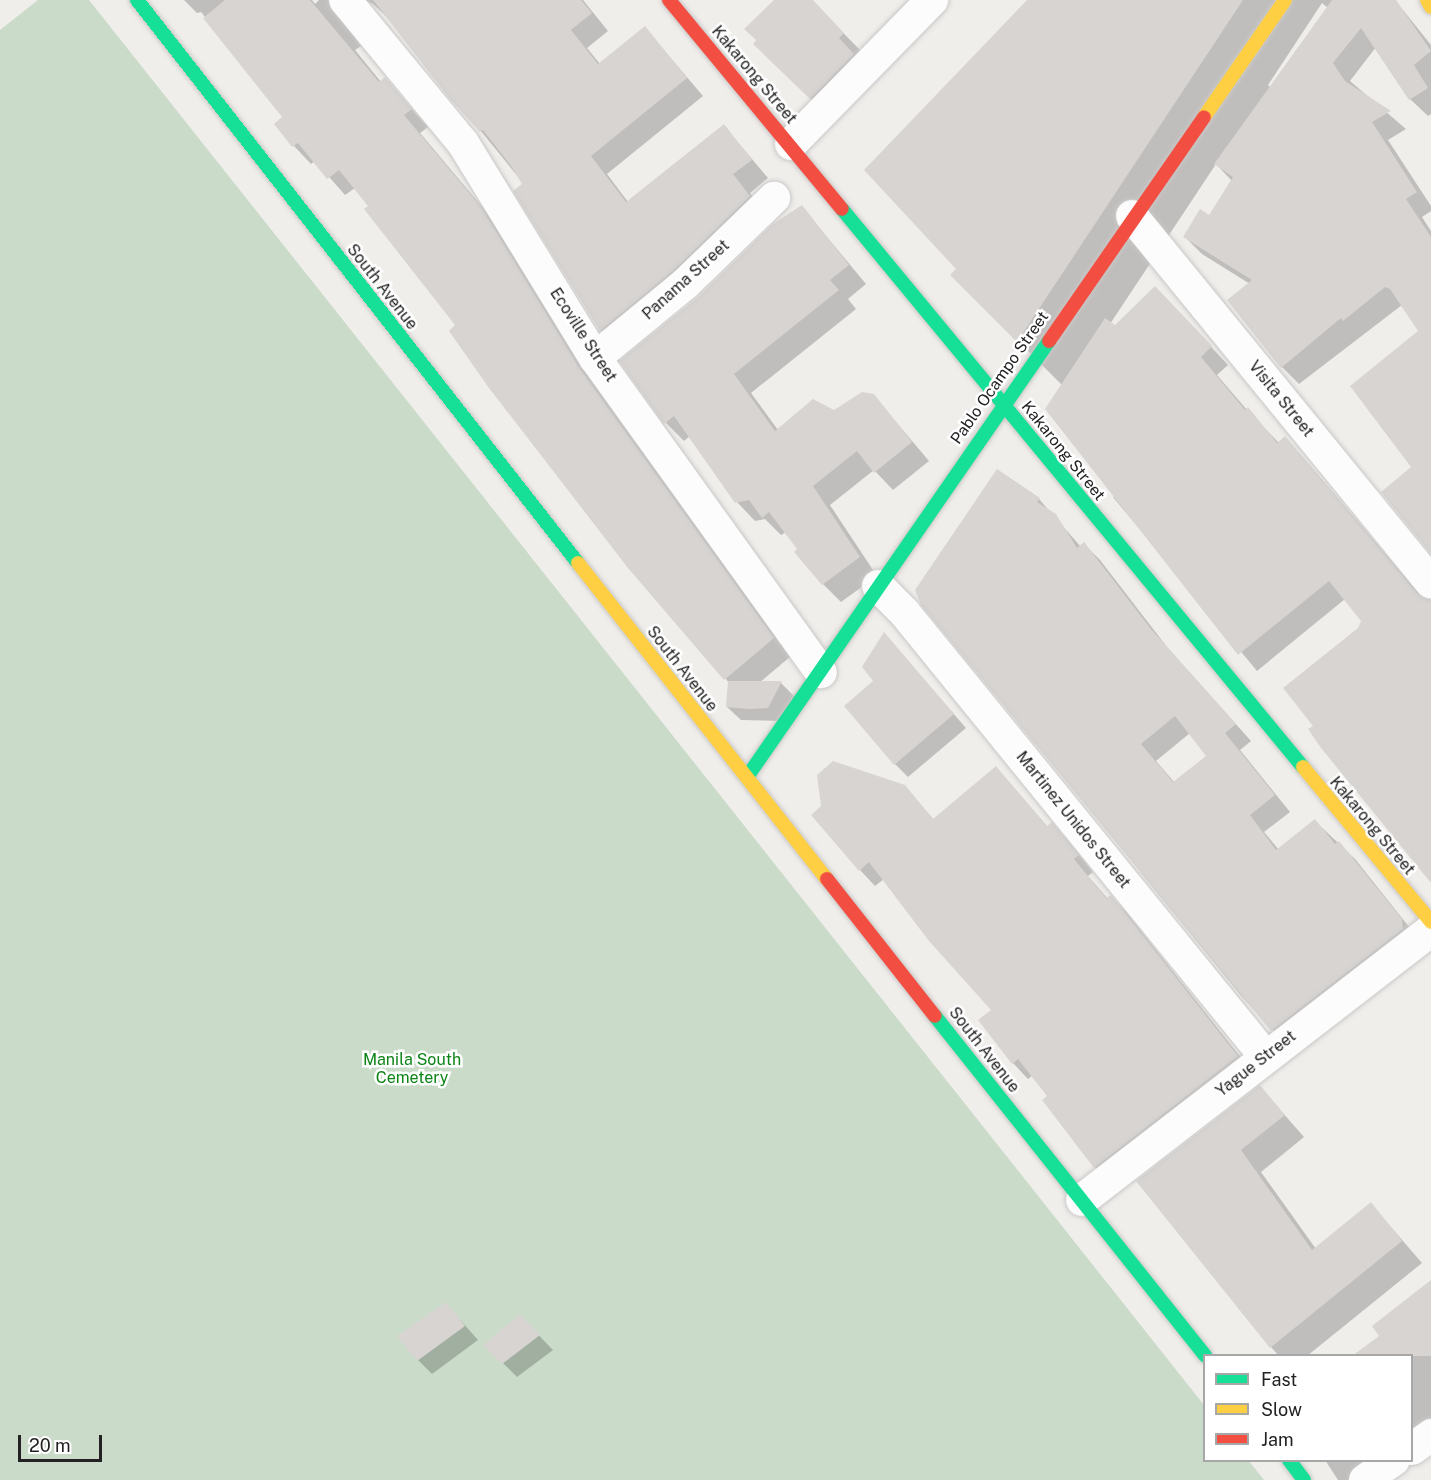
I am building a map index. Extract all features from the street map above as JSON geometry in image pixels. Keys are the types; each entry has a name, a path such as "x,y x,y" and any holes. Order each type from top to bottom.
{"main road":[{"name":"South Avenue","path":"137,0 1203,1354"},
{"name":"Kakarong Street","path":"669,0 1431,922"},
{"name":"Pablo Ocampo Street","path":"747,777 821,672 1002,403 1285,0"},
{"path":"1427,0 1431,7"},
{"path":"1289,1462 1304,1480"}],"street":[{"name":"Ecoville Street","path":"345,0 463,143 595,358 821,672"},
{"path":"790,144 932,0"},
{"name":"Panama Street","path":"595,358 685,284 774,198"},
{"name":"Visita Street","path":"1132,216 1431,582"},
{"name":"Martinez Unidos Street","path":"878,586 904,612 1265,1056"},
{"name":"Yague Street","path":"1082,1200 1265,1056 1431,930"},
{"path":"1413,1448 1431,1436"},
{"path":"1365,1480 1392,1462"}],"green space":[{"name":"Manila South Cemetery","path":"38,0 89,0 1203,1404 1203,1462 1250,1462 1264,1480 0,1480 0,30"}],"building":[{"path":"225,0 310,0 379,82 385,77 412,109 404,115 481,207 580,369 774,638 724,680 628,568 489,388 449,331 455,325 364,209 368,206 339,170 327,179 298,143 292,147 274,124 282,117 203,18"},
{"path":"373,0 581,0 592,13 571,30 598,64 645,26 687,78 591,156 626,202 724,124 752,160 733,174 750,196 673,271 600,331 513,191 522,184 511,166 483,130 480,132 450,99"},
{"path":"774,0 813,0 844,33 839,38 854,54 810,99 753,44 756,40 744,29"},
{"path":"1027,0 1243,0 1017,342 950,275 956,269 864,170"},
{"path":"1332,0 1396,0 1431,51 1414,65 1428,88 1409,100 1361,28 1333,63 1345,81 1391,111 1372,122 1417,192 1406,199 1431,237 1431,554 1381,492 1411,467 1350,386 1418,331 1390,289 1385,287 1343,321 1341,318 1281,368 1227,300 1252,280 1183,237 1200,209 1209,215 1233,177 1214,164"},
{"path":"802,205 849,265 830,280 839,290 734,374 775,431 813,399 834,410 862,392 874,394 912,442 874,473 857,451 813,486 860,557 822,585 794,552 797,549 769,512 762,518 749,500 735,503 674,416 664,424 619,361 698,297 773,224"},
{"path":"1155,286 1212,346 1201,357 1245,410 1248,407 1277,443 1285,436 1417,593 1431,600 1431,883 1321,748 1308,729 1313,726 1283,688 1358,628 1361,621 1329,581 1238,655 1045,409 1105,318 1115,325"},
{"path":"997,469 1040,498 1037,502 1056,514 1077,548 1084,542 1151,629 1236,724 1225,733 1275,795 1250,815 1276,850 1315,819 1335,844 1339,841 1402,919 1403,929 1271,1031 921,605 915,590","holes":["1175,716 1206,756 1173,782 1141,744"]},
{"path":"884,632 954,714 894,765 844,706 873,681 862,667"},
{"path":"728,681 782,681 768,708 749,709 726,707"},
{"path":"833,761 905,785 933,819 996,766 1047,826 1052,822 1079,855 1074,859 1106,898 1111,895 1238,1056 1094,1168 1042,1100 1047,1096 1018,1059 1012,1064 978,1020 991,1010 929,941 869,862 859,871 811,815 821,806 817,775"},
{"path":"1260,1085 1285,1115 1241,1150 1312,1250 1371,1202 1402,1241 1270,1348 1136,1181"},
{"path":"1431,1280 1431,1356 1355,1354 1379,1336 1372,1326"},
{"path":"446,1302 465,1326 417,1361 397,1336"},
{"path":"520,1314 540,1335 502,1364 483,1345"}],"traffic: fast":[{"path":"137,0 578,563"},
{"path":"842,209 1303,767"},
{"path":"747,777 1049,341"},
{"path":"935,1016 1203,1354"},
{"path":"1290,1462 1304,1480"}],"traffic: slow":[{"path":"1204,117 1285,0"},
{"path":"1427,0 1431,7"},
{"path":"578,563 827,879"},
{"path":"1303,767 1431,922"}],"traffic: jam":[{"path":"669,0 842,209"},
{"path":"1049,341 1204,117"},
{"path":"827,879 935,1016"}]}
